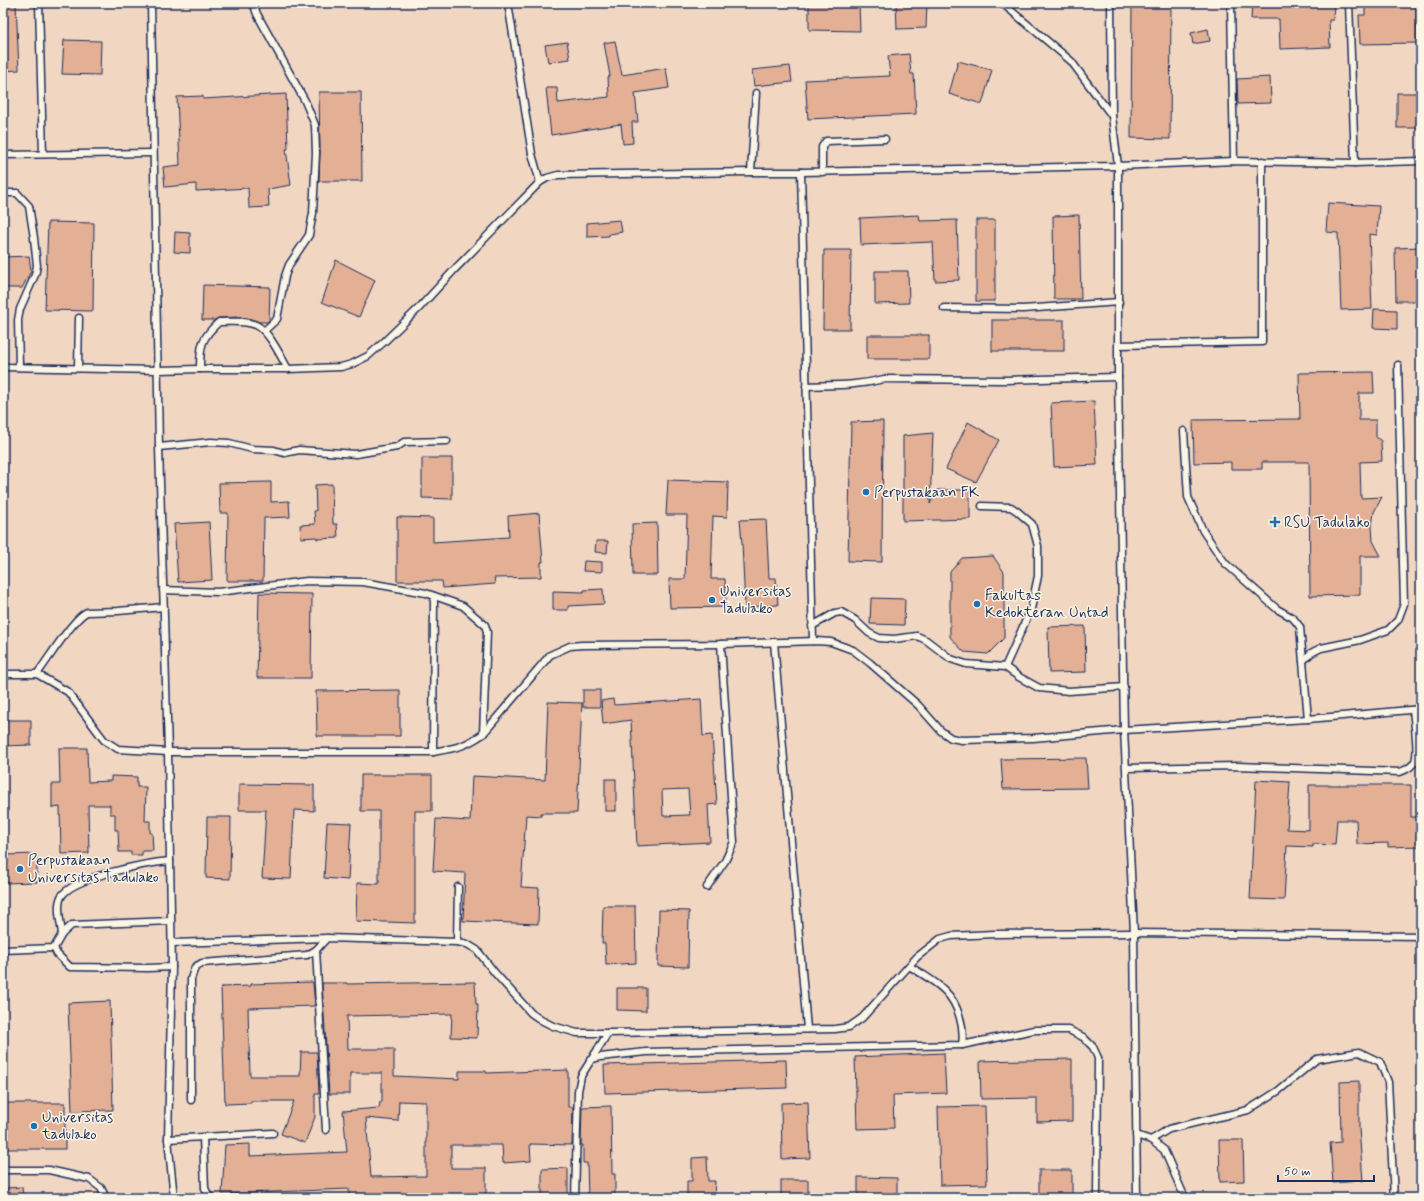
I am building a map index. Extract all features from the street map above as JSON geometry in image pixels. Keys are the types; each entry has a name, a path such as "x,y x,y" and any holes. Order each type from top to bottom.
{"lane":[{"path":"39,3 44,154"},
{"path":"151,3 159,447 164,590 172,943 168,1139 174,1198"},
{"path":"253,3 257,14 301,94 315,125 316,153 313,213 309,235 289,265 285,276 277,319 264,331"},
{"path":"508,3 532,154 540,182"},
{"path":"1002,3 1071,61 1112,116"},
{"path":"1111,3 1112,116 1118,166 1118,377 1124,730 1134,934 1137,1198"},
{"path":"1231,3 1234,161"},
{"path":"1349,3 1355,163"},
{"path":"751,172 756,93"},
{"path":"822,172 822,146 826,141 885,139"},
{"path":"3,155 153,153"},
{"path":"3,367 158,370 288,369 341,367 352,364 368,356 420,307 470,253 540,182 547,178 558,176 584,174 822,172 1118,166 1234,161 1355,163 1421,161"},
{"path":"1119,345 1262,342 1262,162"},
{"path":"801,172 813,641"},
{"path":"3,192 18,193 29,206 37,266 35,275 20,309 18,320 19,367"},
{"path":"944,308 1023,309 1118,302"},
{"path":"78,368 79,318"},
{"path":"200,369 200,348 204,339 219,322 240,322 256,325 264,331 288,369"},
{"path":"1303,661 1311,653 1321,648 1360,640 1388,630 1398,620 1404,604 1398,365"},
{"path":"806,386 846,386 884,379 1005,380 1118,377"},
{"path":"1184,431 1188,498 1203,531 1225,563 1277,609 1293,618 1300,627 1308,719"},
{"path":"159,447 211,442 229,443 252,449 274,450 284,453 299,450 356,454 397,447 404,442 447,441"},
{"path":"982,506 1011,507 1017,510 1032,524 1038,546 1038,576 1031,609 1005,667"},
{"path":"164,590 218,592 307,581 363,582 426,593 463,606 485,625 487,632 483,734"},
{"path":"433,752 434,596"},
{"path":"37,674 73,624 83,613 164,607"},
{"path":"812,626 835,613 841,612 855,620 869,633 879,638 894,639 917,636 926,640 951,659 966,664 1005,667 1039,688 1069,691 1124,687"},
{"path":"3,674 37,674 68,692 104,740 118,749 168,752 433,752 459,748 483,734 550,655 570,646 582,645 721,644 813,641 831,642 853,650 891,680 918,705 941,731 951,738 962,740 1033,738 1124,730 1308,719 1421,709"},
{"path":"774,642 806,1029"},
{"path":"707,887 725,861 734,842 721,644"},
{"path":"1127,768 1238,766 1400,772 1410,767 1415,760 1416,749 1414,710"},
{"path":"62,934 59,909 60,899 64,893 75,885 125,868 170,861"},
{"path":"457,942 458,887"},
{"path":"54,948 62,934 72,925 171,921"},
{"path":"172,943 327,938 457,942 467,944 478,950 495,973 531,1013 541,1020 553,1026 577,1033 608,1033 835,1029 849,1026 862,1018 909,966 929,947 940,938 951,936 986,934 1134,934 1421,936"},
{"path":"191,1100 191,978 195,967 202,962 306,955 316,950 327,938"},
{"path":"3,950 54,948"},
{"path":"54,948 57,954 70,966 148,968 172,967"},
{"path":"316,950 326,1130"},
{"path":"909,966 945,991 958,1012 964,1034 962,1045"},
{"path":"590,1060 600,1057 646,1052 962,1045 1034,1030 1069,1030 1083,1037 1092,1047 1098,1058 1097,1198"},
{"path":"575,1198 578,1091 581,1076 608,1033"},
{"path":"1151,1140 1169,1129 1248,1110 1278,1090 1317,1059 1359,1052 1380,1062 1388,1082 1394,1198"},
{"path":"168,1139 273,1134"},
{"path":"1136,1135 1151,1140 1164,1150 1186,1198"},
{"path":"203,1137 205,1188 208,1195 212,1198"},
{"path":"3,1170 49,1170 88,1179 101,1188 106,1198"}],"shaded area":[{"name":"Universitas Tadulako","path":"3,3 1421,3 1421,1198 3,1198"}],"building":[{"path":"3,3 16,3 19,70 3,71"},
{"path":"809,3 859,3 860,31 809,30"},
{"path":"896,3 927,3 926,28 897,29"},
{"path":"1132,3 1171,3 1170,139 1131,138"},
{"path":"1252,3 1334,3 1333,20 1329,20 1330,47 1280,49 1279,19 1251,19"},
{"path":"1365,3 1416,3 1417,43 1360,44 1359,15 1365,15"},
{"path":"1208,29 1210,41 1193,44 1191,33"},
{"path":"64,40 101,41 100,75 62,74"},
{"path":"615,41 622,75 666,68 669,88 635,93 638,122 632,122 633,143 623,144 621,124 551,135 546,88 557,88 558,103 609,97 608,77 610,76 604,43"},
{"path":"567,42 570,59 548,62 545,45"},
{"path":"909,54 911,74 914,74 916,114 808,119 805,80 890,76 888,56"},
{"path":"958,61 992,70 982,104 949,94"},
{"path":"790,66 792,82 754,86 752,70"},
{"path":"1270,77 1271,103 1238,104 1237,79"},
{"path":"319,92 361,92 362,181 319,181"},
{"path":"1397,93 1421,93 1421,128 1397,128"},
{"path":"286,94 288,149 286,149 291,185 268,189 269,207 249,208 248,188 196,191 196,184 165,187 163,167 180,165 177,97 203,96 203,99"},
{"path":"1328,203 1379,206 1377,235 1369,234 1372,309 1341,310 1338,233 1326,232"},
{"path":"919,215 920,221 957,220 959,280 935,281 933,242 861,245 860,218"},
{"path":"1079,215 1081,299 1054,299 1053,216"},
{"path":"620,220 622,232 609,234 609,236 587,237 587,223"},
{"path":"976,220 995,220 995,301 976,301"},
{"path":"48,222 94,223 93,311 45,310"},
{"path":"175,232 190,233 190,253 174,252"},
{"path":"1421,247 1421,301 1396,301 1395,248"},
{"path":"824,250 851,250 850,329 823,329"},
{"path":"29,256 31,271 22,288 3,288 3,257"},
{"path":"336,260 375,280 359,317 322,302"},
{"path":"875,271 908,271 909,303 875,304"},
{"path":"203,285 270,287 269,321 259,322 248,318 238,317 202,320"},
{"path":"1374,309 1397,310 1397,329 1373,328"},
{"path":"992,320 1064,320 1064,351 992,351"},
{"path":"867,335 929,335 929,359 867,359"},
{"path":"1373,372 1374,393 1359,393 1359,420 1376,420 1376,437 1381,441 1382,461 1360,462 1361,498 1382,497 1374,512 1372,526 1373,541 1381,556 1360,556 1360,595 1310,596 1309,462 1262,462 1262,469 1231,469 1231,462 1194,463 1193,420 1300,419 1299,373"},
{"path":"1094,401 1097,465 1054,467 1051,403"},
{"name":"Perpustakaan FK","path":"883,421 882,562 848,561 851,422"},
{"path":"968,422 999,440 976,482 946,469"},
{"path":"933,433 930,504 937,490 970,490 970,519 903,521 903,436"},
{"path":"422,458 452,458 452,499 422,498"},
{"path":"668,480 728,482 727,517 713,516 711,579 725,579 726,607 670,608 669,579 685,579 687,515 666,515"},
{"path":"271,482 271,502 289,501 290,517 264,518 263,581 227,581 228,513 220,513 219,483"},
{"path":"332,484 333,524 337,524 338,538 301,538 300,525 315,524 315,485"},
{"path":"539,513 543,562 541,562 541,577 494,578 495,584 443,588 442,581 397,581 397,517 433,518 433,542 509,537 508,516"},
{"path":"766,519 769,578 776,578 778,605 745,607 740,520"},
{"path":"209,522 212,580 178,582 174,524"},
{"path":"657,523 658,575 633,575 632,524"},
{"path":"596,541 608,541 607,553 595,552"},
{"name":"Fakultas Kedokteran Untad","path":"993,556 1004,572 1004,638 988,654 964,652 950,637 950,572 962,558"},
{"path":"584,561 602,562 602,572 583,571"},
{"path":"603,589 604,604 568,606 568,610 553,610 553,591 584,592 584,590"},
{"path":"259,593 312,594 311,678 257,678"},
{"path":"871,598 905,599 904,625 870,624"},
{"path":"1085,626 1086,672 1049,673 1048,627"},
{"path":"400,690 400,736 317,736 316,691"},
{"path":"583,690 600,690 600,707 583,707"},
{"path":"613,699 614,705 701,699 703,736 712,735 717,804 708,805 710,842 637,846 631,720 603,724 601,701","holes":["688,789 690,815 663,816 662,790"]},
{"path":"548,702 582,703 577,813 541,813 541,816 526,815 521,887 539,888 538,924 463,921 465,873 433,871 436,819 470,821 472,776 545,780"},
{"path":"3,720 31,720 31,745 3,746"},
{"path":"59,748 87,748 88,782 111,781 111,776 137,777 137,787 146,787 145,821 150,821 153,851 142,851 142,855 131,855 131,852 119,852 118,830 115,830 115,814 110,814 110,805 88,805 89,853 61,854 60,807 52,808 52,784 60,784"},
{"path":"1086,758 1088,788 1003,789 1001,759"},
{"path":"361,775 432,775 432,811 415,811 415,923 356,921 357,883 379,884 379,811 361,811"},
{"path":"605,779 616,779 616,811 605,811"},
{"path":"1256,780 1290,782 1287,829 1309,830 1309,785 1411,785 1411,817 1421,817 1421,846 1388,847 1388,843 1357,844 1356,820 1337,820 1335,845 1313,844 1313,847 1287,846 1284,900 1250,899"},
{"path":"239,784 314,785 314,811 294,810 291,879 262,878 266,810 239,810"},
{"path":"207,817 231,817 230,879 206,878"},
{"path":"327,822 351,823 348,880 324,878"},
{"name":"Perpustakaan Universitas Tadulako","path":"37,854 37,882 3,883 3,855"},
{"path":"603,906 635,906 636,963 606,965 605,943 602,943"},
{"path":"659,910 689,911 688,967 658,966"},
{"path":"312,982 315,1006 248,1008 250,1076 300,1076 301,1052 317,1052 319,1094 315,1094 315,1117 305,1143 281,1134 294,1101 251,1101 251,1103 225,1104 221,987 251,986 251,984"},
{"path":"475,982 476,1004 478,1004 477,1038 451,1037 452,1014 347,1016 348,1049 394,1049 394,1076 459,1079 459,1071 486,1071 486,1073 568,1070 568,1107 573,1107 572,1145 530,1144 531,1161 503,1163 502,1145 451,1145 451,1168 486,1168 486,1198 349,1198 349,1189 222,1194 225,1145 250,1144 250,1156 347,1152 343,1111 379,1108 380,1102 382,1102 382,1073 350,1073 350,1094 329,1094 322,983","holes":["399,1101 426,1102 426,1176 371,1177 366,1118 398,1121"]},
{"path":"617,988 646,988 646,1011 617,1010"},
{"path":"110,1001 113,1110 72,1111 68,1003"},
{"path":"944,1053 946,1093 893,1095 894,1128 857,1129 855,1057"},
{"path":"1072,1059 1072,1121 1037,1122 1037,1098 981,1099 980,1061"},
{"path":"786,1060 787,1088 605,1093 604,1065"},
{"path":"1359,1081 1359,1128 1363,1181 1333,1183 1330,1143 1341,1142 1340,1082"},
{"path":"808,1102 810,1158 782,1159 781,1103"},
{"name":"Universitas tadulako","path":"3,1103 65,1103 65,1149 3,1149"},
{"path":"611,1106 612,1174 615,1174 615,1198 588,1198 587,1163 583,1163 583,1145 581,1145 582,1107"},
{"path":"985,1106 987,1184 940,1185 938,1107"},
{"path":"1219,1140 1243,1140 1244,1181 1220,1182"},
{"path":"707,1157 708,1181 715,1181 714,1198 687,1198 687,1181 692,1181 692,1158"},
{"path":"568,1168 568,1198 542,1198 542,1169"},
{"path":"1039,1170 1072,1170 1072,1198 1039,1198"},
{"path":"858,1177 897,1178 897,1198 858,1198"},
{"path":"781,1180 808,1180 808,1198 781,1198"},
{"path":"22,1187 23,1198 7,1198 6,1188"}],"place":[{"name":"Perpustakaan FK","path":"866,492"},
{"name":"RSU Tadulako","path":"1275,522"},
{"name":"Universitas Tadulako","path":"712,600"},
{"name":"Fakultas Kedokteran Untad","path":"977,604"},
{"name":"Perpustakaan Universitas Tadulako","path":"20,869"},
{"name":"Universitas tadulako","path":"34,1126"}]}
